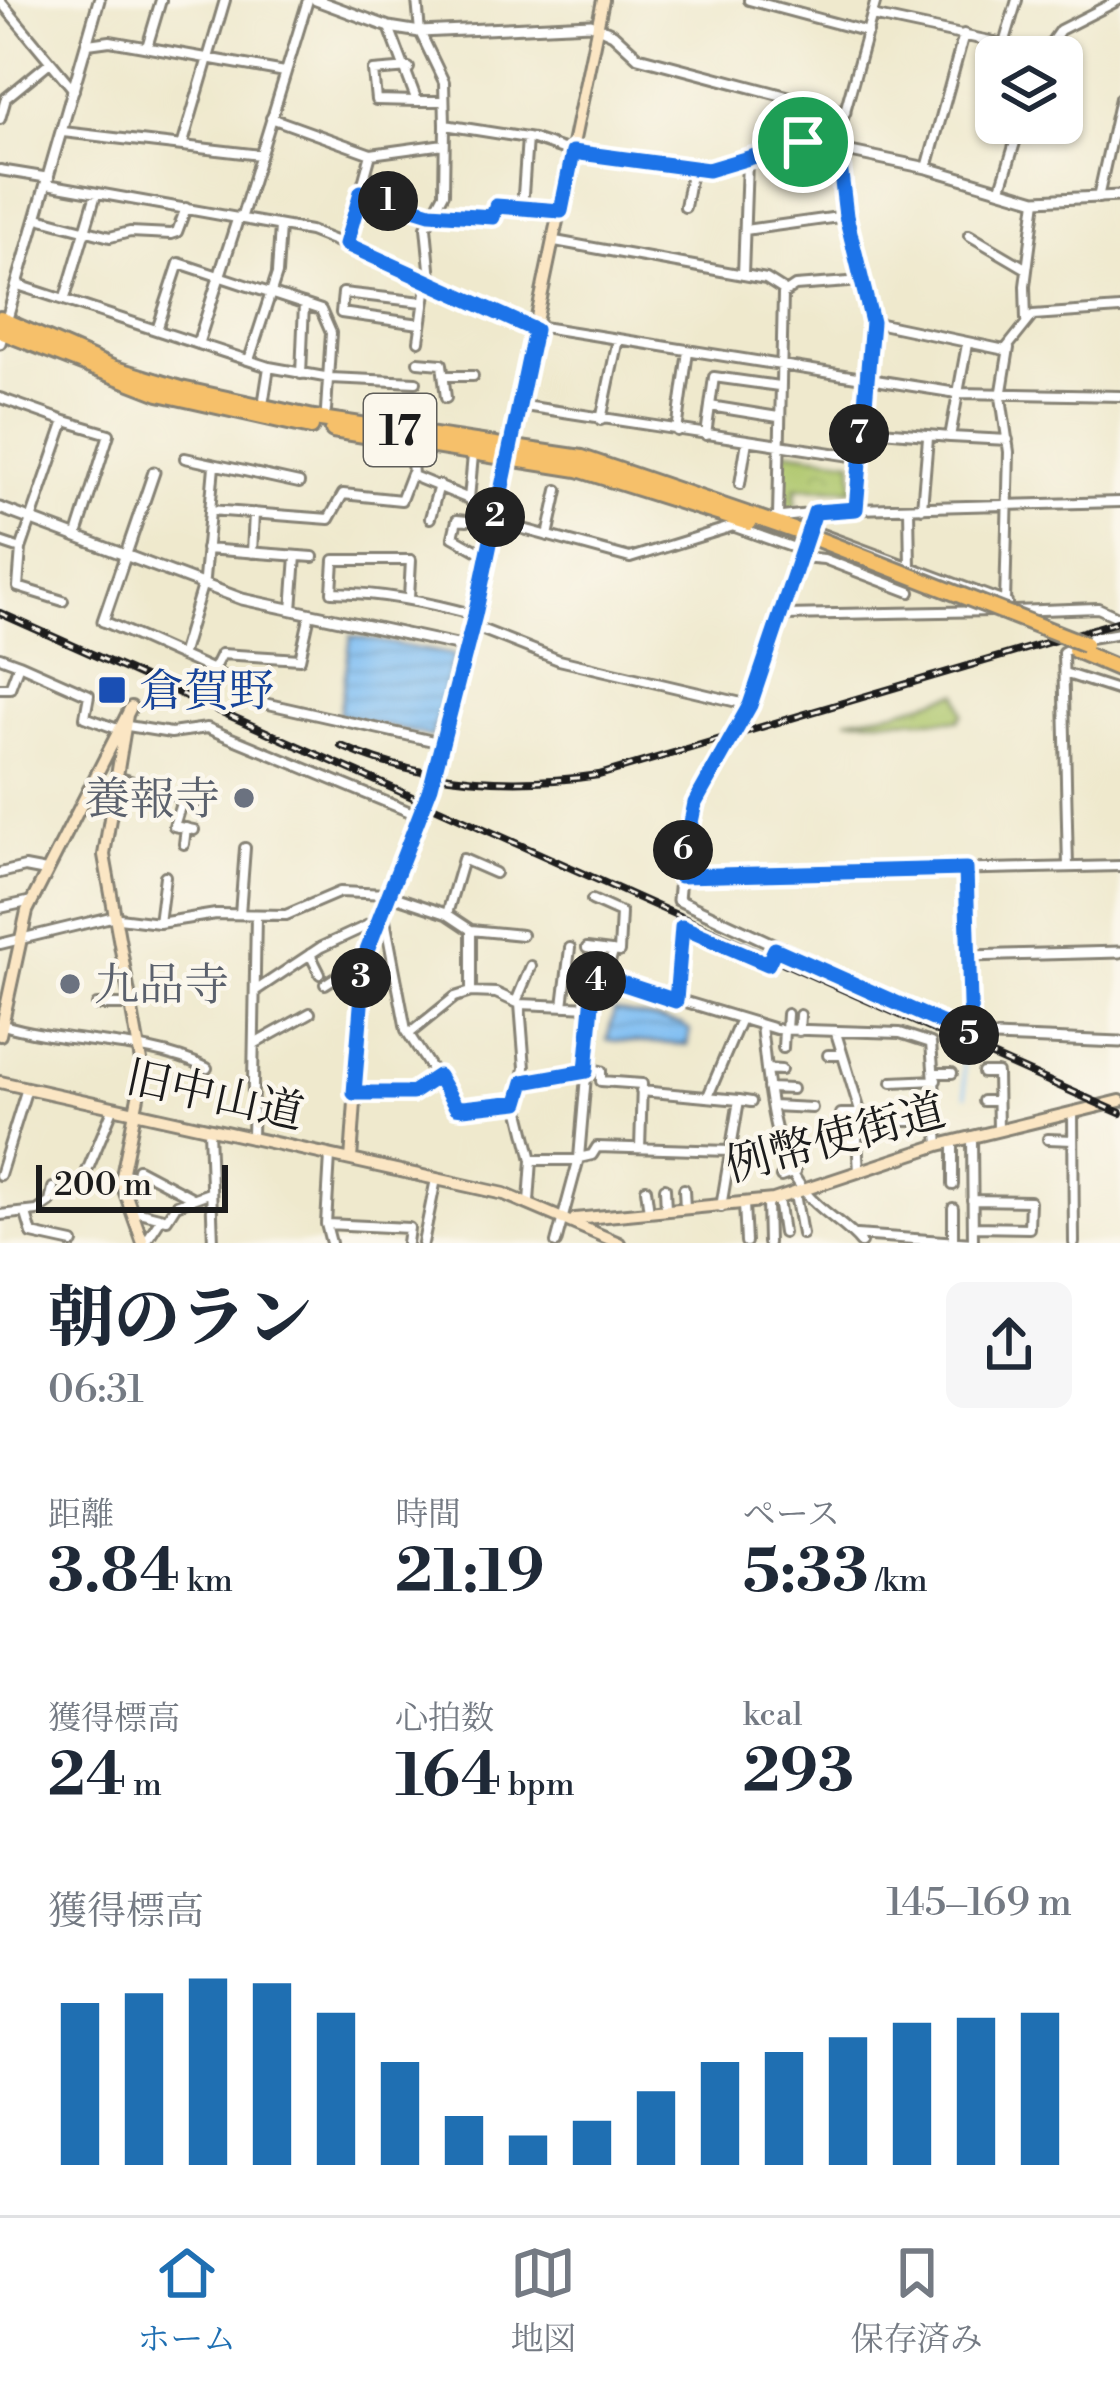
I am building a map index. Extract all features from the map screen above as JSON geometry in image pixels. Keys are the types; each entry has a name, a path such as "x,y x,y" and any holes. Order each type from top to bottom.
{"highway":[{"name":"17","path":"2,330 109,376 194,402 411,442 509,450"},
{"name":"17","path":"2,330 212,397 509,450 641,480 1080,647 1120,658"},
{"path":"735,525 647,494 641,480 659,472 775,518"},
{"name":"17","path":"1080,647 1120,669"}],"main road":[{"path":"351,1160 364,959 421,816 443,743 555,241 603,0"},
{"path":"127,720 120,778 105,838 111,917 143,1079 122,1172 144,1243"},
{"path":"1,1028 32,901 127,720"},
{"name":"旧中山道","path":"0,1082 436,1179 529,1202 566,1219"},
{"name":"例幣使街道","path":"566,1219 592,1225 649,1213 772,1200 835,1174 859,1172 939,1145 1120,1101"},
{"path":"592,1225 619,1243"}],"street":[{"path":"2,330 98,0"},
{"path":"147,47 161,0"},
{"path":"183,143 225,0"},
{"path":"198,343 312,0 389,28 419,32 598,26 638,57 845,112"},
{"path":"417,0 419,32 442,75 445,125 445,193 430,213 426,243 430,278 419,341"},
{"path":"748,0 868,32"},
{"path":"856,509 872,322 846,216 836,148 876,0"},
{"path":"872,16 1006,43 1017,0"},
{"path":"1087,0 1090,13"},
{"path":"1053,36 1119,0"},
{"path":"0,1 75,91"},
{"path":"389,28 409,68 418,101"},
{"path":"927,168 964,34"},
{"path":"88,44 147,47 285,72"},
{"path":"0,119 3,95 50,62"},
{"path":"409,68 373,71 376,100 441,101"},
{"path":"1098,198 1120,98"},
{"path":"271,118 371,154 444,144"},
{"path":"445,125 527,138 573,152 692,169 721,169 803,142 927,168 1036,200 1120,196"},
{"path":"63,132 260,155"},
{"path":"521,209 527,138"},
{"path":"1001,188 1015,144"},
{"path":"346,244 371,154"},
{"path":"743,275 747,161"},
{"path":"685,207 692,169"},
{"path":"0,170 96,194 280,226 346,244 535,328 957,393 1001,398 1120,395"},
{"path":"361,192 430,213 493,217 496,206 561,211"},
{"path":"65,298 96,194"},
{"path":"1005,603 1008,440 1001,398 1010,346 1026,320 1036,200"},
{"path":"38,218 87,233 171,234 177,232 186,208"},
{"path":"745,230 846,216"},
{"path":"249,360 272,293 280,226"},
{"path":"969,235 1027,269"},
{"path":"555,241 656,255 776,282 785,291 775,518 856,509 1120,502"},
{"path":"157,330 179,263 321,310 331,334 326,410"},
{"path":"785,291 862,281"},
{"path":"18,285 269,367 330,378 416,382"},
{"path":"420,324 341,314 343,293 423,302"},
{"path":"301,374 304,304"},
{"path":"1026,320 1043,312 1120,309"},
{"path":"872,322 996,350 1010,346"},
{"path":"601,420 617,339"},
{"path":"950,437 967,344"},
{"path":"677,431 688,351"},
{"path":"418,362 442,364 446,398"},
{"path":"264,399 269,367"},
{"path":"446,376 473,376"},
{"path":"706,435 713,377 779,386"},
{"path":"0,398 109,434 77,535"},
{"path":"518,405 858,457"},
{"path":"710,406 778,417"},
{"path":"63,601 18,587 21,549 65,421"},
{"path":"860,429 928,438 1008,440"},
{"path":"922,508 928,438"},
{"path":"740,484 746,441"},
{"path":"210,510 329,519 343,494 401,500 411,474 411,442"},
{"path":"469,499 472,455"},
{"path":"185,458 298,483"},
{"path":"181,656 202,585 214,466"},
{"path":"154,472 103,621 213,670 264,703 443,743"},
{"path":"411,474 469,499 493,525 644,557 735,525 910,567 1024,611"},
{"path":"430,518 439,485"},
{"path":"548,536 558,490"},
{"path":"0,508 202,585 292,610 466,647"},
{"path":"909,508 910,567"},
{"path":"815,512 750,705 695,803 678,900 775,949 971,1036 1120,1042"},
{"path":"252,553 254,514"},
{"path":"467,520 457,520 453,537 487,556"},
{"path":"0,542 21,549"},
{"path":"804,542 824,559 910,592"},
{"path":"206,549 313,557"},
{"path":"292,610 296,556"},
{"path":"409,598 411,560 334,560 332,592 409,598 559,660 750,705"},
{"path":"784,615 1098,608 1120,618"},
{"path":"213,670 220,654 300,659 310,614"},
{"path":"1068,867 1066,647 1120,633"},
{"path":"0,657 89,695 85,717 127,720 171,733 208,728 421,816"},
{"path":"0,688 10,688 19,664"},
{"path":"1064,673 1120,691"},
{"path":"120,778 196,802"},
{"path":"183,797 174,826 190,829 184,844"},
{"path":"240,914 245,848"},
{"path":"447,914 463,859 496,873"},
{"path":"680,876 1120,866"},
{"path":"0,873 25,867 46,871"},
{"path":"966,869 971,1036"},
{"path":"160,923 165,876"},
{"path":"0,944 111,917 160,923 240,914 286,915 340,892 387,893 447,914 471,930 523,935"},
{"path":"587,948 619,952 623,916 592,900"},
{"path":"0,908 32,901"},
{"path":"381,908 409,1034 458,1108 518,1102"},
{"path":"251,1138 256,915"},
{"path":"257,989 310,954 375,922"},
{"path":"676,1001 682,927 768,964 775,949"},
{"path":"471,930 471,992"},
{"path":"563,1006 570,948"},
{"path":"606,978 613,951"},
{"path":"969,956 1120,952"},
{"path":"310,954 320,974"},
{"path":"325,984 364,959"},
{"path":"529,1202 532,1160 518,1102 525,1048 518,1003 531,966"},
{"path":"556,1243 578,1159 594,982 606,978 761,1026 836,1034 911,1034 934,1046 939,1145"},
{"path":"409,1034 455,997 471,992 496,993 518,1003 591,1007"},
{"path":"97,1005 129,1005"},
{"path":"256,1043 310,1013"},
{"path":"783,1048 787,1014"},
{"path":"799,1031 800,1015"},
{"path":"708,1096 740,1020"},
{"path":"761,1026 774,1129 795,1172 802,1234"},
{"path":"1,1028 70,1042 166,1052 208,1068"},
{"path":"836,1034 860,1114 859,1172"},
{"path":"828,1054 842,1055"},
{"path":"766,1069 782,1070"},
{"path":"521,1083 553,1072 586,1070 601,1071 601,1081 642,1084 640,1148"},
{"path":"892,1082 952,1073"},
{"path":"983,1073 997,1073 998,1131"},
{"path":"354,1093 412,1093 438,1076"},
{"path":"1,1168 27,1088"},
{"path":"768,1088 792,1089"},
{"path":"641,1091 751,1102"},
{"path":"721,1207 739,1100"},
{"path":"983,1101 997,1101"},
{"path":"772,1106 812,1108"},
{"path":"87,1171 113,1109"},
{"path":"1072,1113 1073,1243"},
{"path":"842,1114 860,1114"},
{"path":"896,1121 938,1121"},
{"path":"209,1130 213,1243"},
{"path":"800,1192 858,1239 973,1243 972,1137"},
{"path":"1048,1139 1073,1140"},
{"path":"839,1140 857,1141"},
{"path":"953,1142 953,1185"},
{"path":"532,1160 589,1158 597,1147 730,1151"},
{"path":"331,1156 326,1224 332,1243"},
{"path":"122,1172 136,1177 138,1169 191,1197"},
{"path":"781,1177 795,1172"},
{"path":"423,1243 436,1179"},
{"path":"0,1215 26,1214 50,1202 53,1188"},
{"path":"665,1188 666,1211"},
{"path":"646,1189 649,1213"},
{"path":"684,1189 685,1210"},
{"path":"144,1243 160,1220 191,1197 209,1193"},
{"path":"972,1199 1030,1201 1029,1228 973,1227"},
{"path":"772,1200 782,1233"},
{"path":"768,1243 772,1200"},
{"path":"744,1204 746,1242"},
{"path":"953,1208 953,1242"},
{"path":"130,1209 160,1220"},
{"path":"26,1214 32,1234 73,1243"},
{"path":"326,1224 409,1228 406,1243"}],"green space":[{"path":"780,450 852,460 853,489 796,488 795,510 784,513 779,510"},
{"path":"958,693 963,714 958,720 846,719 896,711"}],"water":[{"path":"351,636 454,655 432,737 339,715"},
{"path":"614,1011 681,1024 690,1030 687,1045 607,1040"}],"waterway":[{"path":"962,1054 966,1095"}],"railway":[{"path":"0,613 1120,1113"},
{"path":"341,746 403,768 468,779 533,781 599,775 1120,621"}],"place":[{"name":"倉賀野","path":"112,690"},
{"name":"養報寺","path":"244,798"},
{"name":"九品寺","path":"70,984"}],"route":[{"path":"803,142 838,148 846,216 872,322 856,509 815,512 750,705 695,803 684,836 680,876 966,869 971,1036 775,949 768,964 682,927 676,1001 606,978 594,982 586,1071 553,1072 524,1082 518,1102 463,1108 456,1107 438,1076 412,1093 354,1093 365,956 431,786 475,615 535,330 346,244 361,192 452,217 493,217 496,206 561,211 573,152 708,170 803,142"}]}
